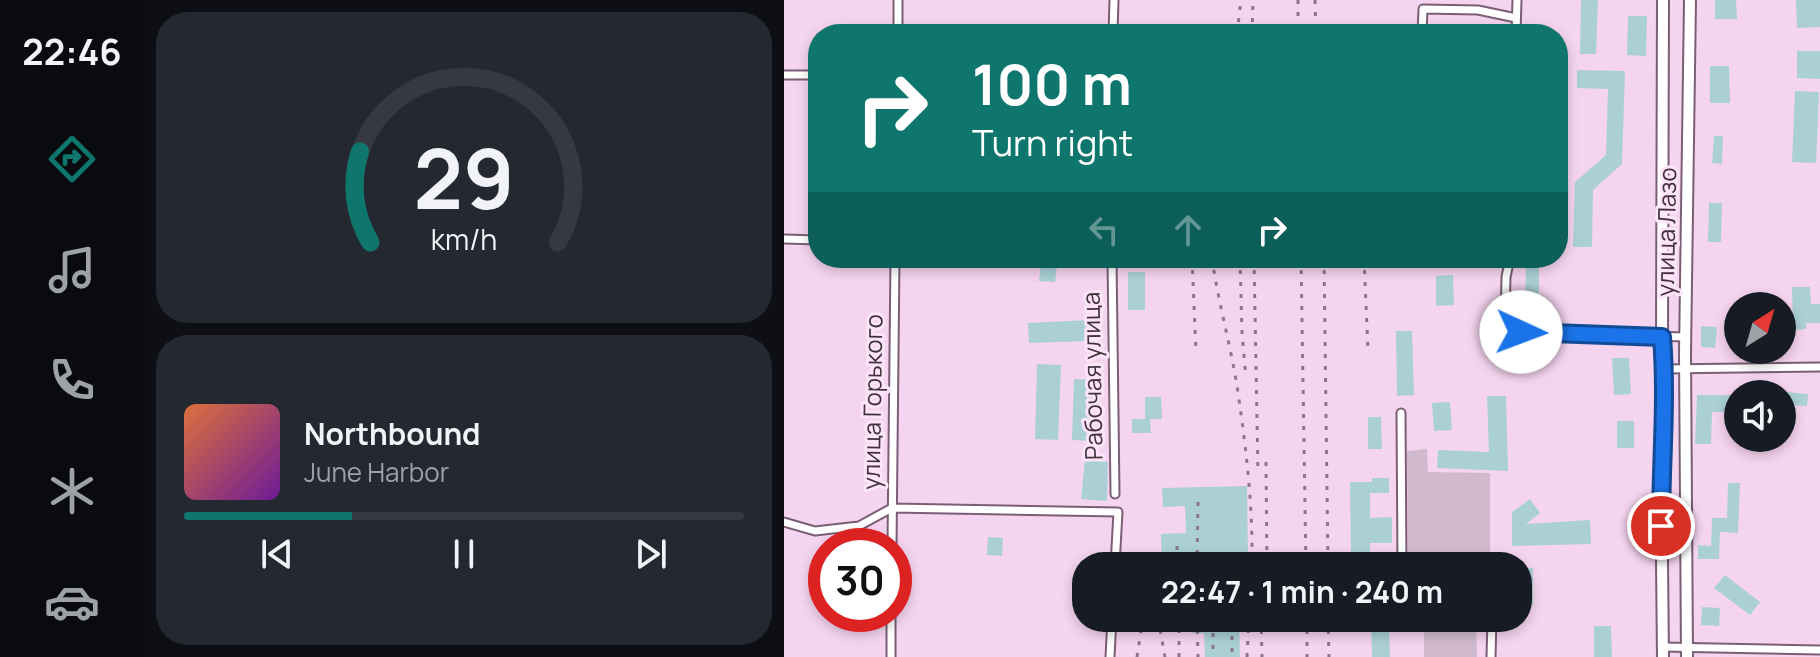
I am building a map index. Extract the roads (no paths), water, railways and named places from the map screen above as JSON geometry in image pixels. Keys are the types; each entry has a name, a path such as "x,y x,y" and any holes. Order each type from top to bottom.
{"street":[{"path":"898,0 898,24"},
{"path":"1113,24 1114,0"},
{"path":"1516,24 1517,0"},
{"path":"1663,0 1663,652 1820,650"},
{"name":"улица Лазо","path":"1687,652 1685,337 1690,0"},
{"path":"1422,24 1423,9 1478,10 1516,18"},
{"path":"784,75 808,75"},
{"path":"784,239 808,240"},
{"name":"улица Горького","path":"892,528 895,268"},
{"name":"Рабочая улица","path":"1112,268 1115,494"},
{"path":"1508,268 1505,324 1521,332 1685,337"},
{"path":"1664,369 1820,367"},
{"path":"1401,413 1402,552"},
{"path":"784,522 815,531 859,526 892,508 1118,512 1116,552"},
{"path":"891,632 891,657"},
{"path":"1110,657 1111,632"},
{"path":"1491,657 1492,632"}],"railway":[{"path":"1238,24 1241,0"},
{"path":"1252,24 1253,0"},
{"path":"1298,0 1298,24"},
{"path":"1315,0 1316,24"},
{"path":"1192,268 1196,352"},
{"path":"1214,268 1243,431 1252,552"},
{"path":"1240,268 1246,378"},
{"path":"1254,268 1258,474"},
{"path":"1301,268 1306,552"},
{"path":"1324,268 1328,552"},
{"path":"1364,268 1368,351"},
{"path":"1266,462 1267,552"},
{"path":"1197,552 1198,501"},
{"path":"1177,546 1177,552"},
{"path":"1137,657 1141,632"},
{"path":"1161,632 1165,657"},
{"path":"1179,632 1179,657"},
{"path":"1197,632 1198,657"},
{"path":"1247,657 1248,632"},
{"path":"1261,632 1262,657"},
{"path":"1307,632 1307,657"},
{"path":"1328,632 1329,657"},
{"path":"1213,633 1213,657"},
{"path":"1232,636 1232,657"}]}
